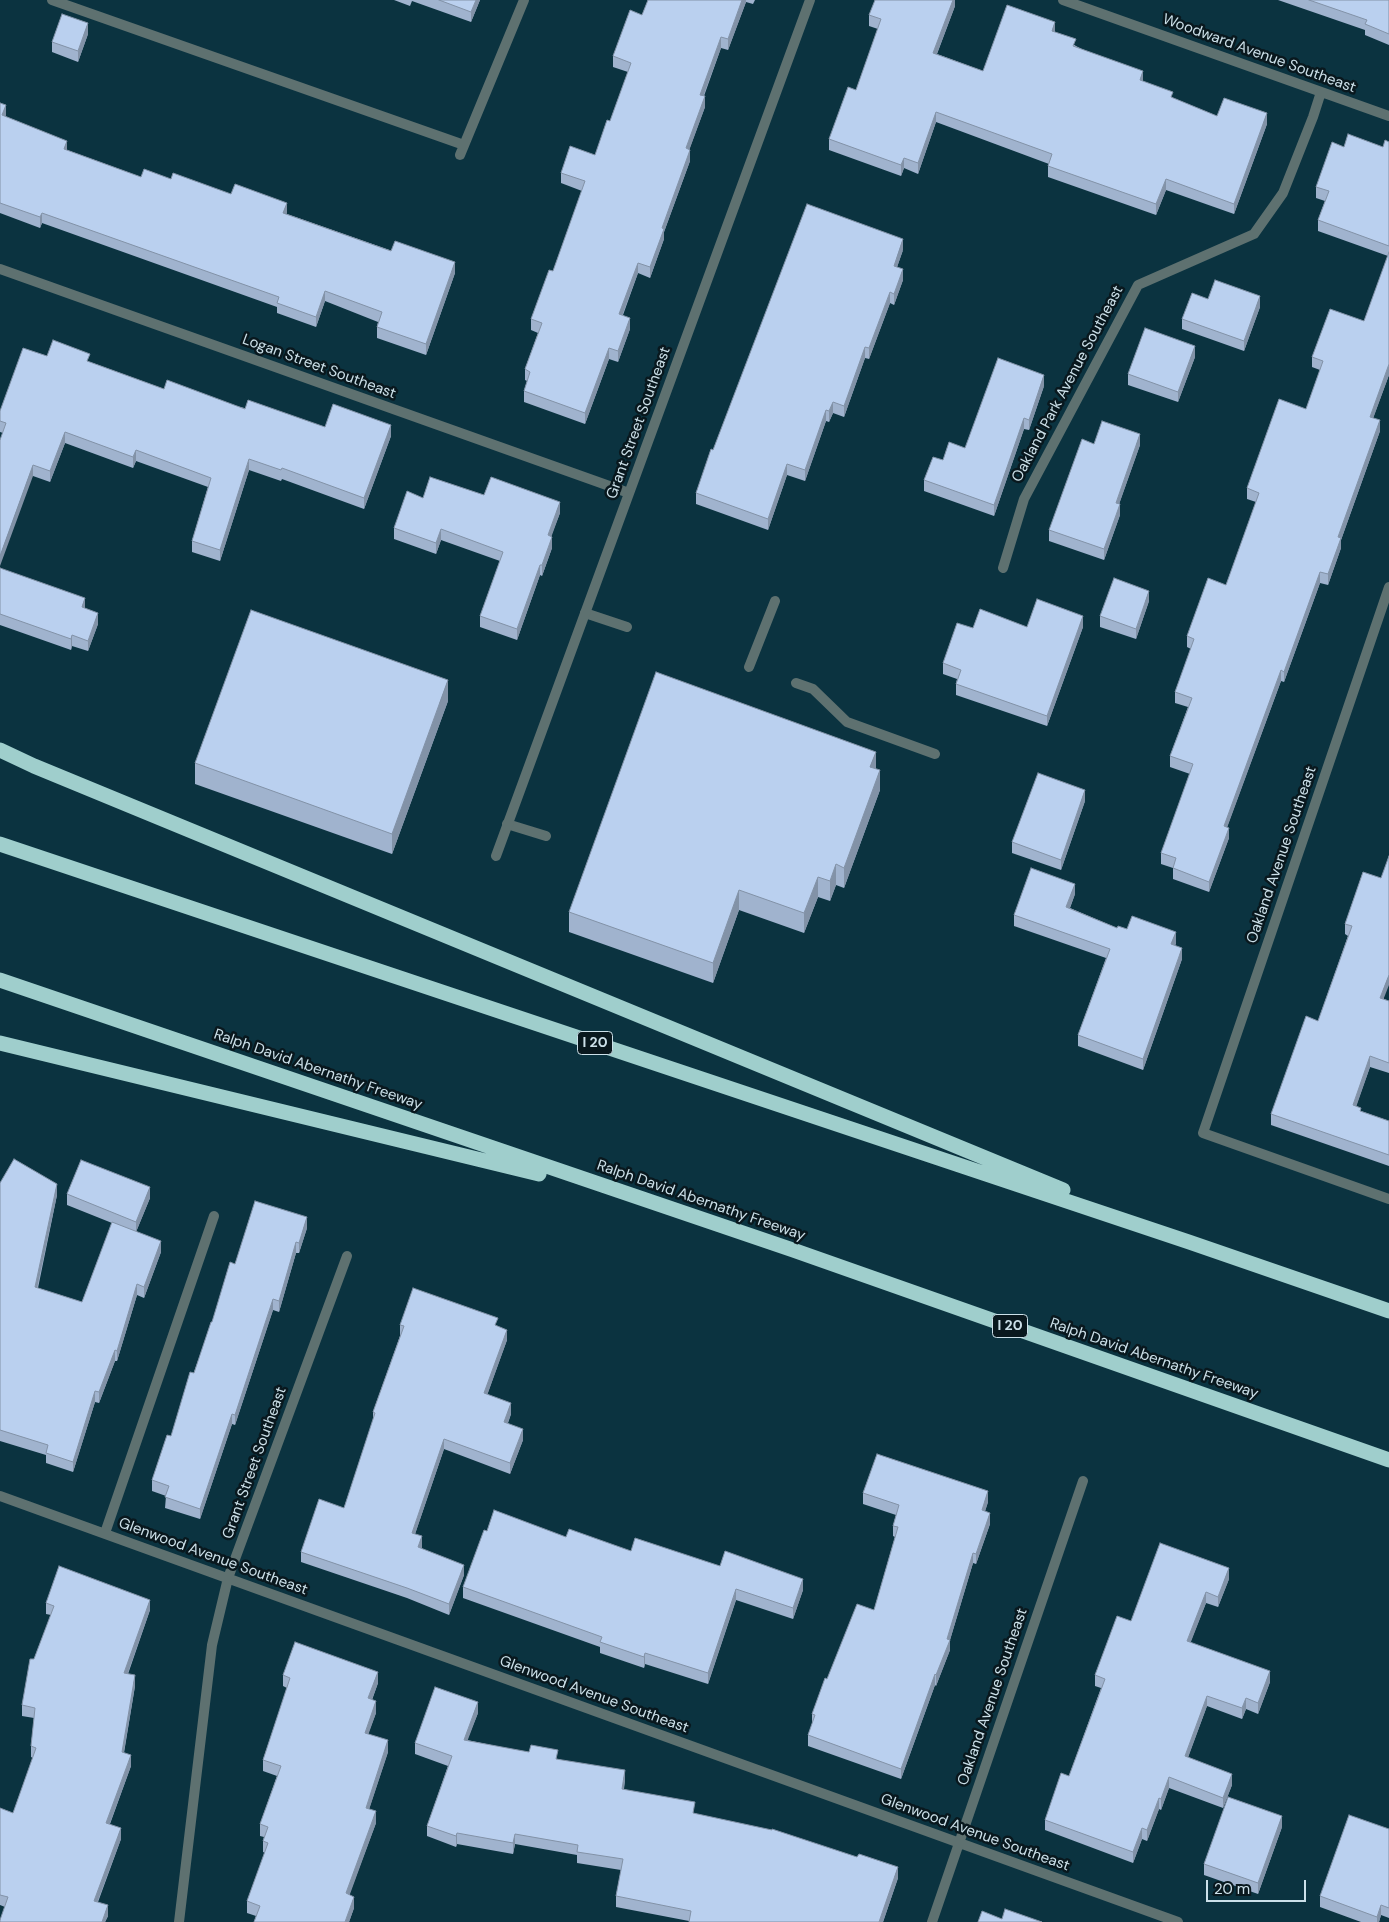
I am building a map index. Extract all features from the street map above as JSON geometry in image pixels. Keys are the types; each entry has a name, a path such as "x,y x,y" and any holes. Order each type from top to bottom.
{"highway":[{"path":"0,750 43,770 1189,1242"},
{"name":"I 20","path":"0,844 1189,1242 1389,1311"},
{"name":"Ralph David Abernathy Freeway","path":"0,980 793,1250 1389,1460"},
{"path":"0,1043 630,1196"}],"street":[{"path":"52,0 462,150 524,0"},
{"name":"Grant Street Southeast","path":"496,856 810,0"},
{"name":"Woodward Avenue Southeast","path":"1063,0 1389,116"},
{"name":"Oakland Park Avenue Southeast","path":"1003,568 1024,499 1138,285 1254,234 1283,194 1321,92"},
{"name":"Logan Street Southeast","path":"1,273 629,493"},
{"name":"Oakland Avenue Southeast","path":"1389,587 1203,1132 1389,1199"},
{"path":"749,667 775,601"},
{"path":"585,613 627,627"},
{"path":"796,683 813,689 847,722 936,754"},
{"path":"507,824 546,836"},
{"path":"105,1533 214,1216"},
{"name":"Grant Street Southeast","path":"179,1922 212,1645 228,1578 348,1256"},
{"name":"Oakland Avenue Southeast","path":"932,1922 1082,1481"},
{"name":"Glenwood Avenue Southeast","path":"0,1496 1178,1922"}],"building":[{"path":"439,0 476,0 471,12"},
{"path":"648,0 742,0 728,39 721,37 700,95 705,96 686,148 690,150 650,267 638,263 619,314 630,318 618,351 609,348 585,413 524,391 530,372 525,369 542,323 531,319 549,270 553,271 585,181 561,173 570,146 595,155 607,120 610,121 631,63 613,56 630,10 642,15"},
{"path":"875,0 953,0 933,53 983,71 1007,5 1055,22 1052,31 1076,39 1073,46 1143,71 1140,80 1173,92 1171,97 1217,116 1224,98 1267,113 1234,204 1166,179 1156,204 1048,166 1052,154 936,112 918,163 904,158 901,165 829,139 848,87 856,90 881,19 869,15"},
{"path":"1309,0 1389,0 1389,34 1365,24 1367,20"},
{"path":"62,14 88,23 78,51 52,42"},
{"path":"0,103 6,105 2,115 67,141 64,149 141,177 144,169 171,179 173,173 231,194 235,184 287,203 283,213 391,251 395,241 455,262 426,344 377,327 382,312 325,291 316,317 277,303 279,297 42,213 40,217 0,203"},
{"path":"1348,134 1383,147 1385,140 1389,142 1389,246 1318,220 1329,191 1316,187 1332,142 1344,147"},
{"path":"807,204 903,239 894,266 903,269 894,294 890,292 869,348 865,347 844,406 833,402 829,411 826,410 805,470 787,464 768,519 696,493 711,449 713,450"},
{"path":"1389,252 1389,364 1370,417 1380,420 1338,537 1341,538 1328,574 1320,572 1284,672 1281,670 1224,826 1229,828 1209,882 1173,868 1176,858 1161,853 1193,764 1170,756 1192,698 1175,692 1194,639 1187,636 1208,578 1226,585 1259,493 1247,488 1279,399 1306,409 1323,361 1312,357 1330,309 1364,321"},
{"path":"1215,280 1260,296 1244,341 1182,319 1192,293 1208,299"},
{"path":"1145,328 1195,346 1178,392 1128,374"},
{"path":"53,340 90,354 87,361 164,389 167,380 245,409 248,400 325,427 333,404 391,425 364,498 282,468 281,470 249,459 220,550 192,541 211,478 136,450 133,457 65,432 50,471 33,465 0,556 0,440 6,423 0,421 0,411 23,348 47,356"},
{"path":"998,358 1044,375 1029,420 1024,418 994,505 924,480 933,457 943,460 949,442 965,448"},
{"path":"1102,421 1140,434 1116,503 1120,504 1104,549 1049,530 1082,439 1094,444"},
{"path":"430,477 484,495 491,477 560,502 548,535 552,537 517,629 480,616 503,552 441,529 436,543 394,528 407,491 423,498"},
{"path":"0,568 85,598 82,607 98,613 88,641 72,635 71,639 0,614"},
{"path":"1114,578 1149,591 1136,629 1100,616"},
{"path":"1037,599 1083,616 1047,716 956,684 961,670 943,663 957,623 973,628 980,609 1027,627"},
{"path":"251,610 448,680 392,834 195,763"},
{"path":"656,672 876,752 870,767 880,770 844,868 836,864 830,881 818,877 804,913 739,890 713,963 569,912"},
{"path":"1038,773 1085,790 1061,860 1012,842"},
{"path":"1389,856 1389,975 1380,998 1389,1001 1389,1063 1370,1056 1353,1105 1361,1108 1360,1111 1389,1121 1389,1155 1271,1114 1306,1016 1318,1021 1352,926 1345,924 1363,872 1381,878"},
{"path":"1031,868 1075,884 1066,907 1117,928 1118,926 1127,929 1132,916 1176,932 1171,944 1182,948 1143,1059 1078,1035 1110,949 1014,915"},
{"path":"14,1159 57,1184 35,1287 82,1302 112,1222 161,1241 144,1287 137,1284 117,1351 115,1350 99,1392 95,1391 73,1462 46,1453 48,1445 0,1430 0,1183"},
{"path":"81,1160 150,1187 136,1222 67,1194"},
{"path":"255,1201 307,1217 299,1243 296,1242 279,1301 273,1299 235,1415 232,1414 200,1509 165,1497 169,1486 152,1480 167,1435 171,1436 190,1372 194,1373 230,1262 235,1264"},
{"path":"413,1288 498,1318 495,1325 507,1330 484,1393 511,1403 504,1422 523,1429 510,1463 444,1439 412,1533 422,1536 418,1547 464,1565 449,1604 301,1552 319,1499 344,1508 375,1413 373,1412 404,1326 400,1325"},
{"path":"877,1454 988,1491 982,1510 990,1513 976,1554 973,1553 947,1639 950,1640 935,1674 901,1769 808,1735 815,1715 812,1714 825,1678 827,1679 857,1604 874,1610 898,1527 893,1526 899,1505 863,1493"},
{"path":"494,1510 566,1537 569,1529 631,1551 635,1538 720,1566 725,1551 803,1579 793,1608 736,1589 708,1673 645,1653 644,1657 600,1642 602,1637 463,1587 484,1530 487,1531"},
{"path":"1160,1543 1229,1568 1218,1597 1206,1592 1187,1641 1270,1671 1258,1703 1246,1698 1242,1708 1207,1696 1185,1756 1232,1774 1223,1798 1169,1777 1147,1830 1142,1828 1133,1852 1045,1820 1061,1773 1069,1776 1105,1679 1095,1675 1117,1616 1131,1621"},
{"path":"59,1566 150,1600 124,1673 135,1675 122,1752 131,1755 106,1823 121,1828 94,1901 108,1905 102,1922 0,1922 8,1897 0,1895 0,1808 13,1813 36,1748 31,1746 35,1708 22,1705 30,1659 34,1659 54,1606 46,1603"},
{"path":"295,1642 378,1672 368,1698 376,1701 365,1733 388,1740 366,1808 376,1811 346,1893 354,1897 345,1922 254,1922 260,1906 247,1901 268,1843 263,1841 268,1827 260,1824 281,1766 263,1760 290,1678 283,1675"},
{"path":"435,1687 478,1702 464,1740 529,1752 531,1745 558,1750 556,1759 625,1770 622,1789 695,1802 693,1813 772,1829 857,1857 859,1854 898,1867 879,1922 689,1922 691,1911 616,1896 623,1859 577,1852 578,1845 515,1834 513,1843 457,1833 456,1836 427,1826 452,1756 415,1743"},
{"path":"1228,1797 1282,1816 1258,1883 1204,1864"},
{"path":"1349,1815 1389,1829 1389,1908 1381,1905 1377,1917 1320,1896"},
{"path":"1005,1909 1042,1922 978,1922 982,1911 1002,1919"}]}
